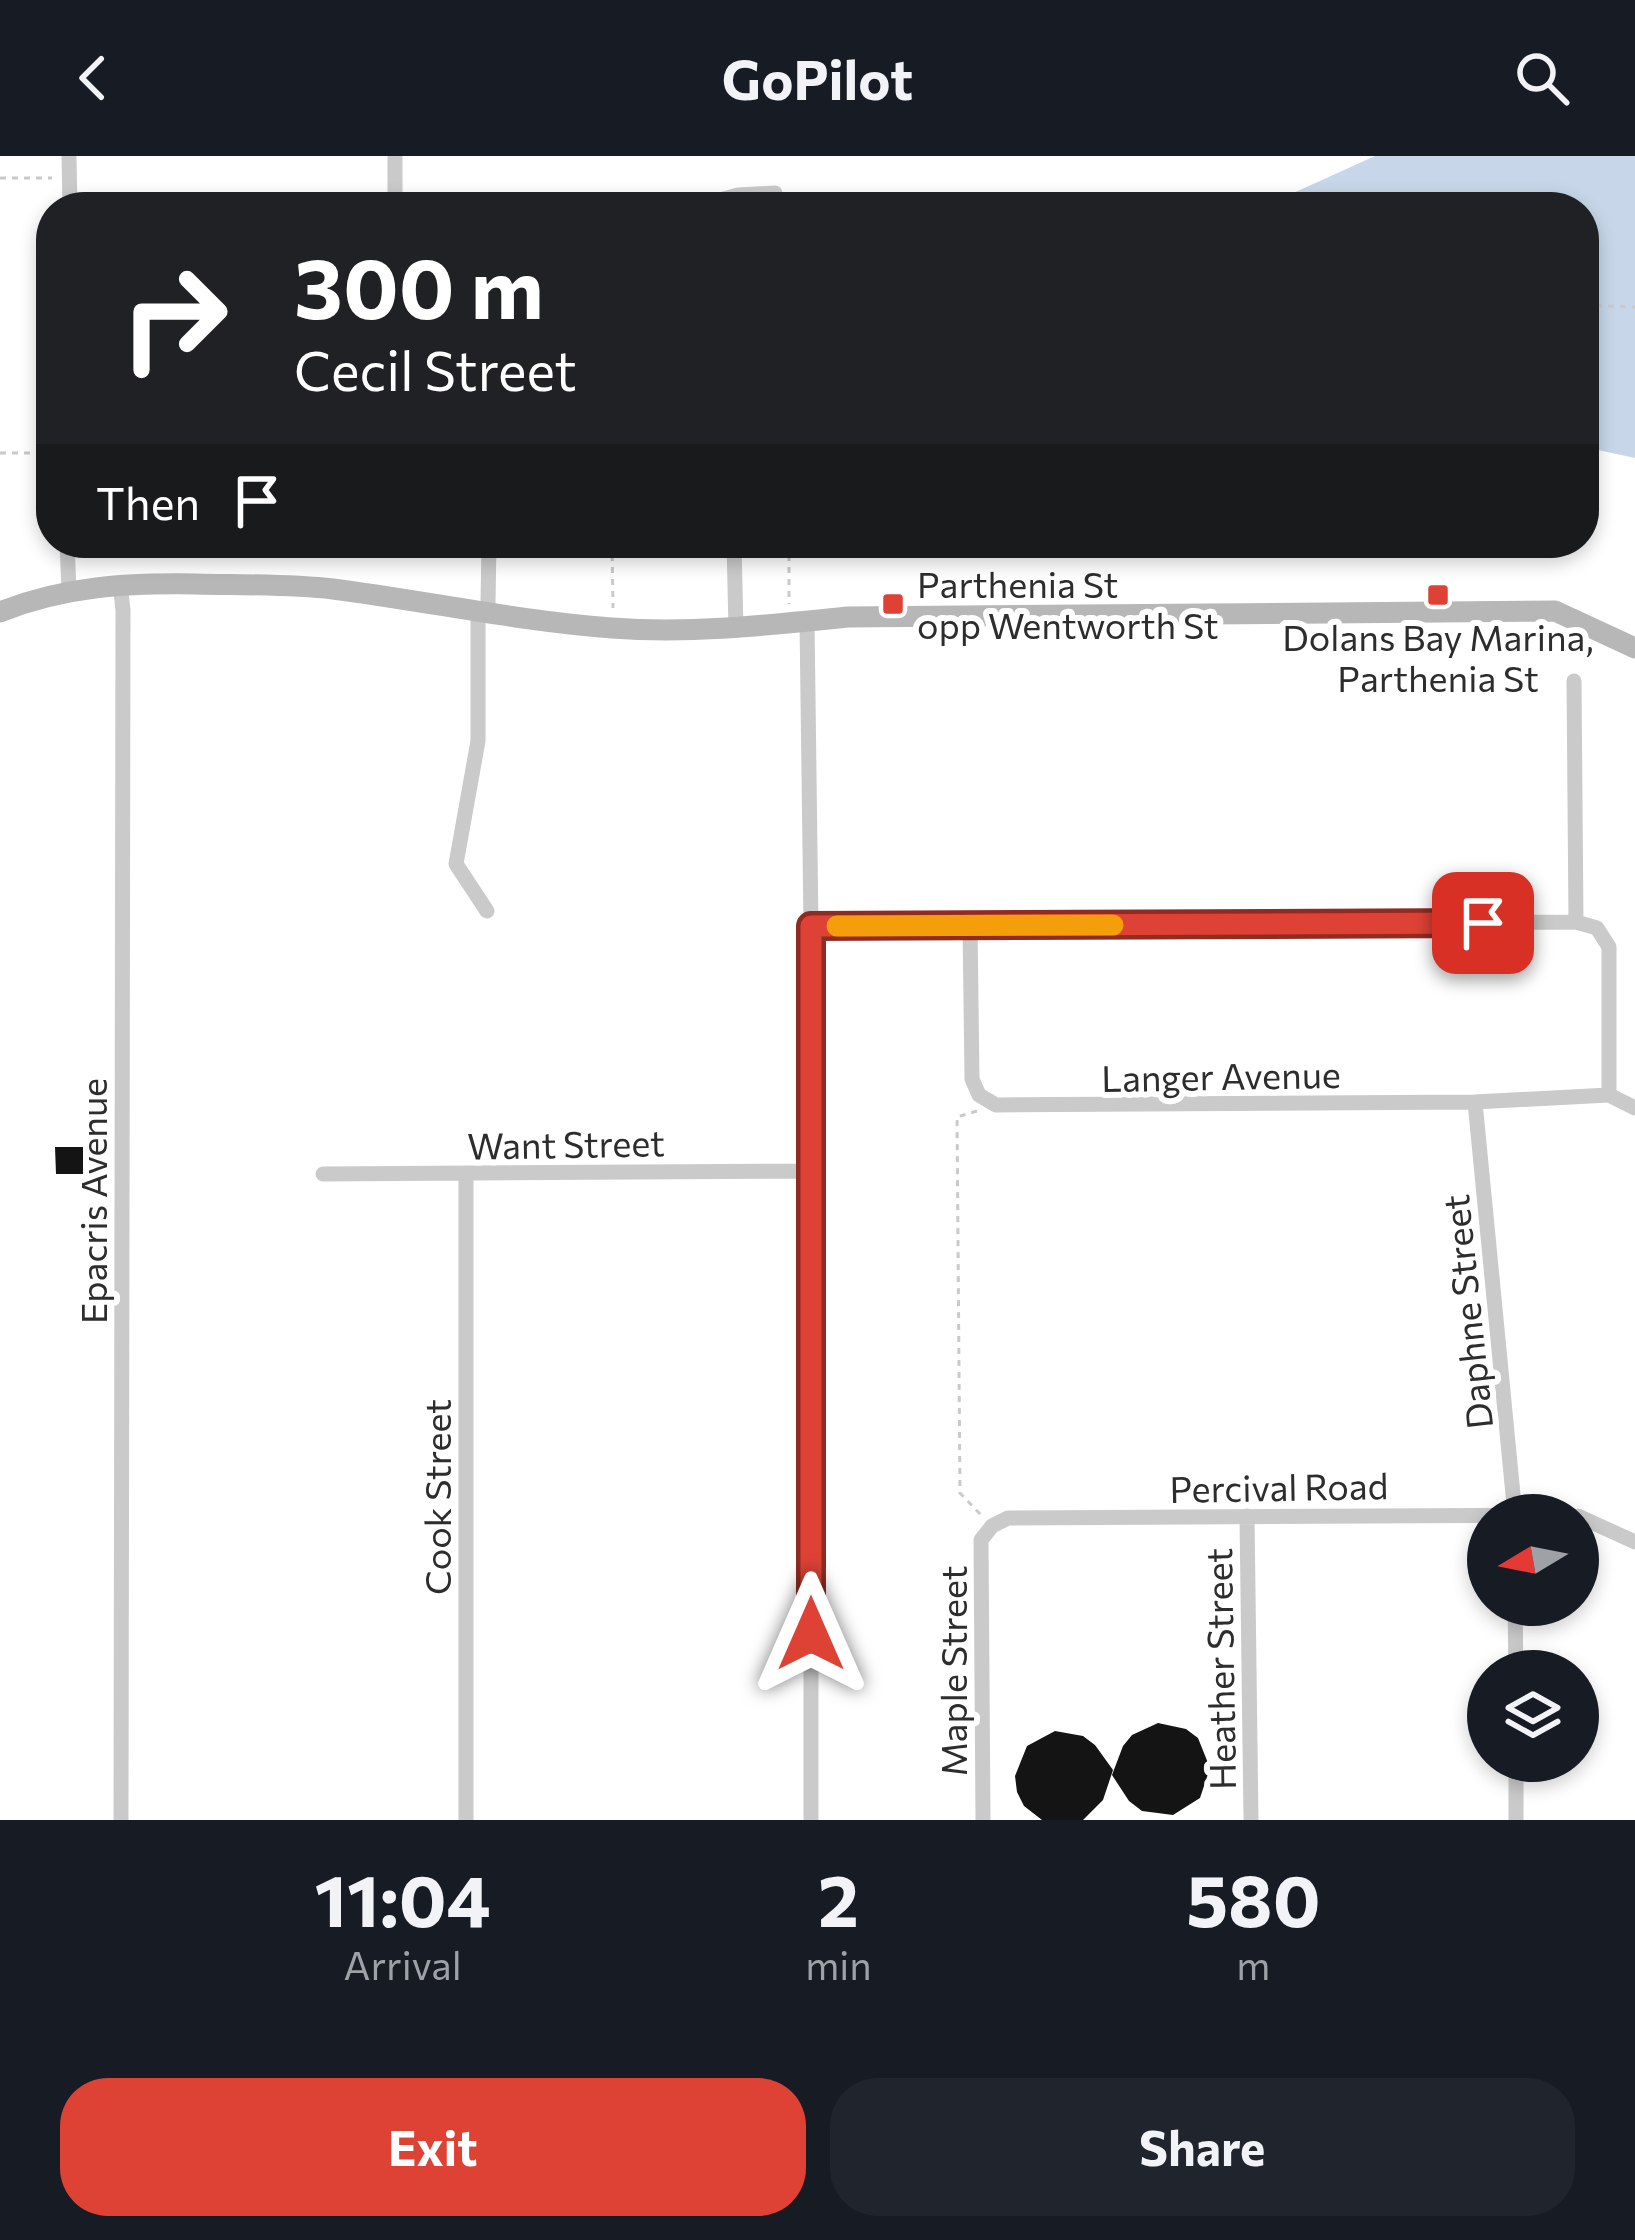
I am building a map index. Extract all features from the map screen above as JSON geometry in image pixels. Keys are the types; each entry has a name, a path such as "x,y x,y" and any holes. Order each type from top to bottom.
{"street":[{"path":"69,156 70,192"},
{"path":"395,156 395,192"},
{"path":"68,558 69,591"},
{"path":"487,911 456,863 478,741 478,620 488,604 489,558"},
{"path":"734,558 736,630"},
{"path":"0,612 69,591 120,583 328,588 612,628 736,630 848,617 1555,611 1635,648"},
{"name":"Epacris Avenue","path":"120,583 124,610 121,1820"},
{"path":"798,622 811,926 812,1820"},
{"path":"1574,682 1576,922"},
{"path":"811,926 1576,922 1597,928 1609,946 1609,1095"},
{"path":"970,926 972,1079 979,1095 996,1105"},
{"name":"Langer Avenue","path":"996,1105 1475,1102 1609,1095 1635,1108"},
{"name":"Daphne Street","path":"1475,1102 1513,1494"},
{"name":"Want Street","path":"323,1174 810,1171"},
{"name":"Cook Street","path":"466,1174 466,1820"},
{"name":"Percival Road","path":"992,1526 1008,1518 1467,1514"},
{"name":"Heather Street","path":"1246,1516 1251,1820"},
{"name":"Maple Street","path":"982,1820 981,1540 992,1526"},
{"name":"Percival Road","path":"1599,1527 1635,1542"},
{"path":"1516,1782 1516,1820"}],"path":[{"path":"0,178 70,178"},
{"path":"1599,306 1635,307"},
{"path":"0,454 36,453"},
{"path":"612,558 612,628"},
{"path":"791,558 798,622"},
{"path":"992,1526 960,1493 957,1117 996,1105"}],"water":[{"path":"1375,156 1635,156 1635,458 1599,450 1599,192 1295,192"}],"building":[{"path":"55,1147 83,1147 83,1174 56,1174"},
{"path":"1158,1723 1186,1729 1198,1738 1210,1768 1200,1798 1173,1815 1142,1811 1112,1775 1132,1735"},
{"path":"1055,1731 1083,1736 1113,1770 1103,1800 1083,1820 1042,1820 1024,1806 1017,1792 1015,1776 1027,1746"}],"slow traffic":[{"path":"837,926 1113,925"}],"place":[{"name":"Dolans Bay Marina, Parthenia St","path":"1438,595"},
{"name":"Parthenia St opp Wentworth St","path":"893,604"}],"route":[{"path":"811,1634 811,926 1483,923"}]}
